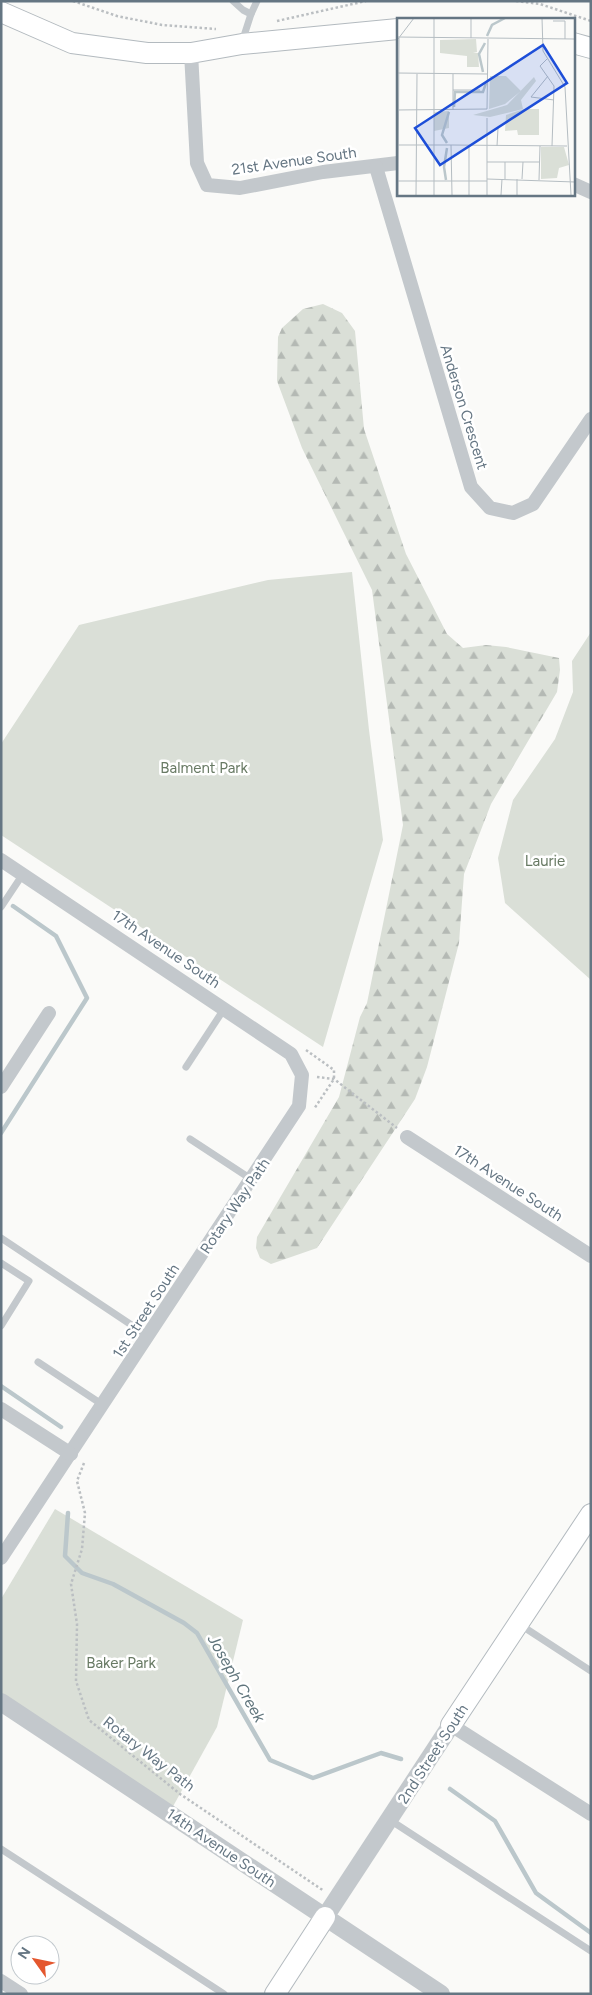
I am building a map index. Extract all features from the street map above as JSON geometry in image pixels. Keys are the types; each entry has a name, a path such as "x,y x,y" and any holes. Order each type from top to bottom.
{"main road":[{"path":"6,17 72,43 147,53 191,53 242,44 397,29"},
{"path":"574,44 591,48"},
{"name":"2nd Street South","path":"451,1725 518,1624 587,1527"},
{"name":"2nd Street South","path":"275,1994 325,1917"}],"street":[{"name":"21st Avenue South","path":"191,53 197,163 207,185 240,188 323,172 397,163"},
{"name":"Anderson Crescent","path":"376,167 471,487 490,508 513,514 533,504 591,419"},
{"path":"574,184 591,192"},
{"name":"17th Avenue South","path":"1,860 291,1054 302,1075"},
{"path":"1,1087 49,1014"},
{"name":"1st Street South","path":"1,1558 299,1106 302,1075"},
{"name":"17th Avenue South","path":"407,1137 591,1256"},
{"path":"1,1409 71,1454"},
{"name":"14th Avenue South","path":"1,1702 441,1994"},
{"path":"451,1725 591,1814"},
{"name":"2nd Street South","path":"325,1917 338,1900 451,1725"},
{"path":"1,1981 21,1994"}],"lane":[{"path":"233,1 251,14"},
{"path":"242,44 257,1"},
{"path":"1,907 23,874"},
{"path":"186,1066 225,1009"},
{"path":"190,1139 251,1180"},
{"path":"1,1238 149,1336"},
{"path":"1,1263 29,1281 1,1326"},
{"path":"38,1362 103,1405"},
{"path":"518,1624 591,1671"},
{"path":"389,1820 591,1950"},
{"path":"1,1849 224,1994"}],"path":[{"path":"73,1 126,18 162,25 216,30"},
{"path":"274,22 366,1"},
{"path":"516,1 540,4 591,21"},
{"path":"303,1048 334,1070 334,1079 312,1112"},
{"path":"302,1075 334,1079 391,1124"},
{"name":"Rotary Way Path","path":"86,1456 77,1481 86,1513 82,1549 71,1584 77,1624 76,1681 89,1720 180,1794 338,1900"}],"green space":[{"path":"323,304 342,313 355,331 364,429 406,554 447,634 463,648 486,645 506,647 559,658 560,670 557,692 491,804 464,874 459,943 427,1067 415,1099 317,1248 271,1264 260,1258 256,1248 257,1237 339,1097 360,1017 367,1003 403,825 372,590 302,448 277,381 278,337 282,328 303,309"},
{"name":"Balment Park","path":"352,572 383,840 323,1047 1,835 1,744 79,625 268,580"},
{"name":"Laurie","path":"591,632 591,980 505,903 498,858 513,800 555,739 573,692 572,661"},
{"name":"Baker Park","path":"55,1509 243,1620 217,1727 171,1810 1,1705 1,1599"}],"waterway":[{"name":"Joseph Creek","path":"1,1133 87,998 56,936 13,906"},
{"name":"Joseph Creek","path":"1,1386 61,1427"},
{"name":"Joseph Creek","path":"68,1513 65,1556 82,1573 113,1584 184,1623 197,1633 270,1760 313,1778 381,1753 401,1759"},
{"name":"Joseph Creek","path":"450,1789 495,1821 536,1893 591,1933"}]}
